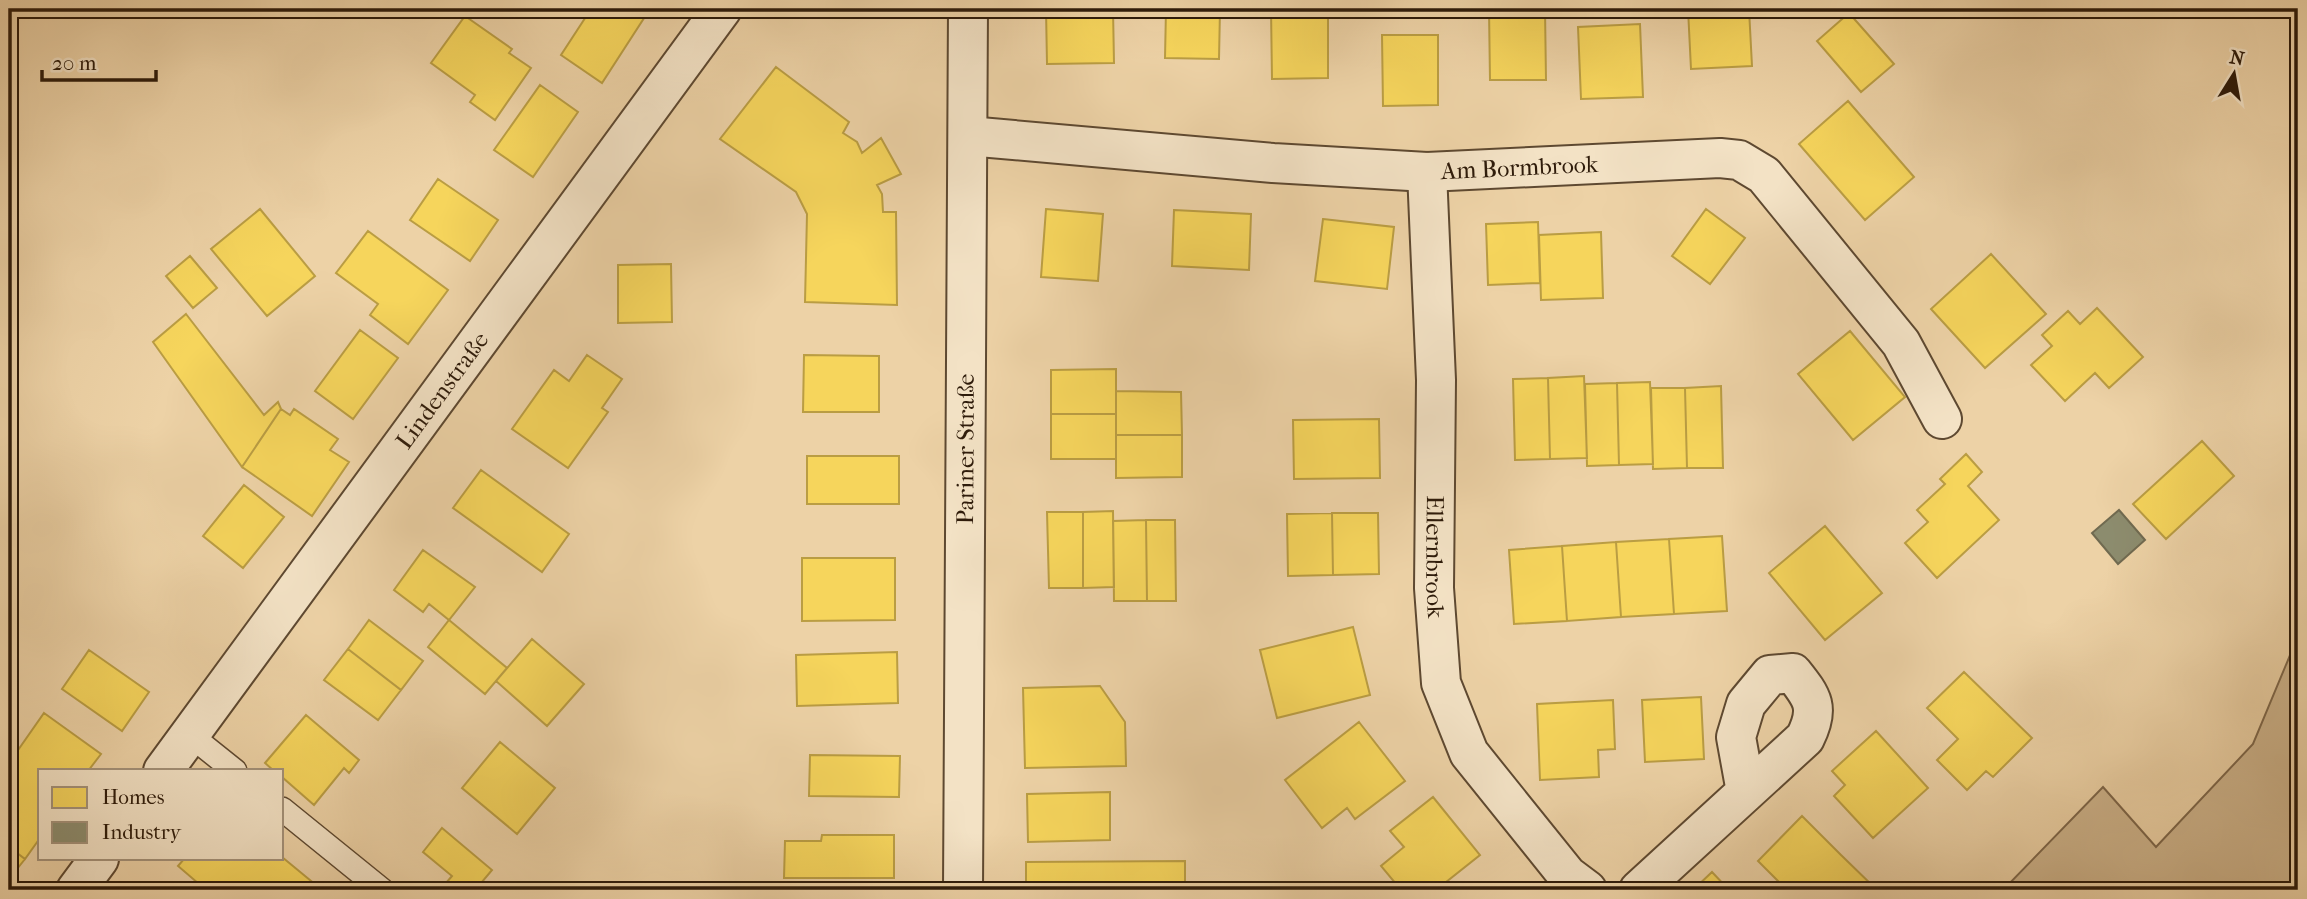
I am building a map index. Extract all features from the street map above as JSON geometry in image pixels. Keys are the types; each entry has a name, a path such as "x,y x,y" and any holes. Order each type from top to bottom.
{"street":[{"name":"Lindenstraße","path":"164,769 722,9"},
{"name":"Pariner Straße","path":"964,890 968,9"},
{"name":"Am Bormbrook","path":"968,136 1273,163 1427,172 1720,158 1739,160 1764,175 1901,343 1942,419"},
{"name":"Ellernbrook","path":"1427,172 1436,380 1434,588 1441,683 1469,753 1567,875 1587,890"},
{"path":"1639,890 1746,792"},
{"path":"76,890 98,860"}],"lane":[{"path":"190,735 232,769"},
{"path":"284,811 382,890"}],"shaded area":[{"path":"2298,636 2298,890 2003,890 2103,787 2156,847 2253,744"}],"building: Homes":[{"path":"591,9 636,9 646,15 602,83 561,55"},
{"path":"1046,9 1113,9 1114,63 1047,64"},
{"path":"1166,9 1220,9 1219,59 1165,58"},
{"path":"1271,9 1328,9 1328,78 1272,79"},
{"path":"1489,9 1545,9 1546,80 1490,80"},
{"path":"1688,9 1749,9 1752,66 1691,69"},
{"path":"1849,13 1894,64 1861,92 1817,41"},
{"path":"465,16 512,49 509,53 531,68 495,120 470,102 475,95 431,63"},
{"path":"1640,24 1643,97 1581,99 1578,27"},
{"path":"1382,35 1438,35 1438,105 1383,106"},
{"path":"776,67 849,122 843,133 857,142 862,153 881,138 901,174 877,185 882,194 883,212 896,212 897,305 805,302 807,214 796,192 720,139"},
{"path":"540,85 578,112 533,177 494,150"},
{"path":"1848,101 1914,177 1865,220 1799,144"},
{"path":"438,179 498,220 470,261 410,220"},
{"path":"260,209 315,276 267,316 211,249"},
{"path":"1046,209 1103,214 1098,281 1041,277"},
{"path":"1706,209 1745,238 1710,284 1672,256"},
{"path":"1174,210 1251,214 1249,270 1172,266"},
{"path":"1323,219 1394,227 1387,289 1315,281"},
{"path":"1538,222 1540,283 1488,285 1486,224"},
{"path":"368,231 448,290 408,344 370,315 378,304 336,273"},
{"path":"1601,232 1603,298 1541,300 1539,235"},
{"path":"1991,254 2046,314 1985,368 1931,309"},
{"path":"190,256 217,288 193,308 166,276"},
{"path":"671,264 672,322 618,323 618,265"},
{"path":"2097,308 2143,357 2109,388 2095,373 2065,401 2031,365 2052,346 2042,335 2068,311 2080,324"},
{"path":"186,314 264,415 278,402 281,409 242,467 153,342"},
{"path":"360,330 398,358 353,419 315,391"},
{"path":"1850,331 1905,397 1853,440 1798,374"},
{"path":"587,355 622,379 602,408 608,412 568,468 512,429 554,370 569,381"},
{"path":"804,355 879,356 879,412 803,412"},
{"path":"1116,369 1116,414 1051,414 1051,370"},
{"path":"1584,376 1587,458 1550,459 1548,378"},
{"path":"1548,378 1550,459 1515,460 1513,379"},
{"path":"1650,382 1653,464 1619,465 1617,383"},
{"path":"1617,383 1619,465 1587,466 1585,384"},
{"path":"1721,386 1723,468 1687,468 1685,388"},
{"path":"1651,388 1685,388 1687,468 1653,469"},
{"path":"1116,391 1181,392 1182,435 1116,435"},
{"path":"281,409 290,415 294,409 338,439 330,450 349,462 312,516 242,467"},
{"path":"1051,414 1116,414 1116,459 1051,459"},
{"path":"1379,419 1380,478 1294,479 1293,420"},
{"path":"1116,435 1182,435 1182,477 1116,478"},
{"path":"2202,441 2234,476 2166,539 2133,504"},
{"path":"1966,454 1982,472 1968,486 1999,520 1937,578 1905,543 1928,522 1917,510 1945,484 1940,479"},
{"path":"807,456 899,456 899,504 807,504"},
{"path":"481,470 569,534 542,572 453,508"},
{"path":"244,485 284,517 243,568 203,536"},
{"path":"1113,511 1114,587 1083,588 1083,512"},
{"path":"1047,512 1083,512 1083,588 1049,588"},
{"path":"1332,513 1333,575 1288,576 1287,514"},
{"path":"1332,513 1378,513 1379,574 1333,575"},
{"path":"1146,520 1147,601 1114,601 1113,521"},
{"path":"1146,520 1175,520 1176,601 1147,601"},
{"path":"1825,526 1882,593 1825,640 1769,573"},
{"path":"1722,536 1727,611 1674,614 1669,539"},
{"path":"1669,539 1674,614 1621,617 1616,542"},
{"path":"1616,542 1621,617 1567,621 1562,546"},
{"path":"1562,546 1567,621 1514,624 1509,550"},
{"path":"423,550 475,587 449,620 429,604 423,612 394,590"},
{"path":"802,558 895,558 895,620 802,621"},
{"path":"369,620 423,661 401,690 348,649"},
{"path":"449,620 507,668 485,694 428,647"},
{"path":"1353,627 1370,695 1277,718 1260,650"},
{"path":"532,639 584,684 547,726 496,681"},
{"path":"348,649 401,690 378,720 324,680"},
{"path":"89,650 149,692 122,731 62,689"},
{"path":"897,652 898,703 797,706 796,655"},
{"path":"1964,672 2032,738 1993,777 1986,771 1967,790 1937,760 1958,739 1927,708"},
{"path":"1100,686 1125,722 1126,766 1025,768 1023,688"},
{"path":"1701,697 1704,759 1645,762 1642,700"},
{"path":"1613,700 1615,749 1598,750 1599,777 1540,780 1537,704"},
{"path":"44,713 101,754 90,769 38,769 38,841 25,859 9,847 9,763"},
{"path":"306,715 359,760 349,773 344,768 314,805 284,779 284,769 272,769 265,763"},
{"path":"1359,722 1405,781 1355,819 1347,808 1322,828 1285,780"},
{"path":"1876,731 1928,788 1873,838 1834,796 1845,785 1832,771"},
{"path":"500,742 555,788 517,834 462,788"},
{"path":"810,755 900,756 899,797 809,796"},
{"path":"1110,792 1110,840 1028,842 1027,794"},
{"path":"1433,797 1480,855 1436,890 1401,890 1381,866 1404,847 1390,831"},
{"path":"1802,816 1877,890 1787,890 1758,861"},
{"path":"442,828 492,870 481,883 490,890 440,890 452,876 423,852"},
{"path":"822,835 894,835 894,878 784,878 785,841 821,841"},
{"path":"9,847 25,859 9,879"},
{"path":"284,859 322,890 206,890 178,866 183,860"},
{"path":"1185,861 1185,890 1026,890 1026,862"},
{"path":"1712,872 1729,890 1693,890"}],"building: Industry":[{"path":"2119,510 2145,540 2118,564 2092,533"}]}
